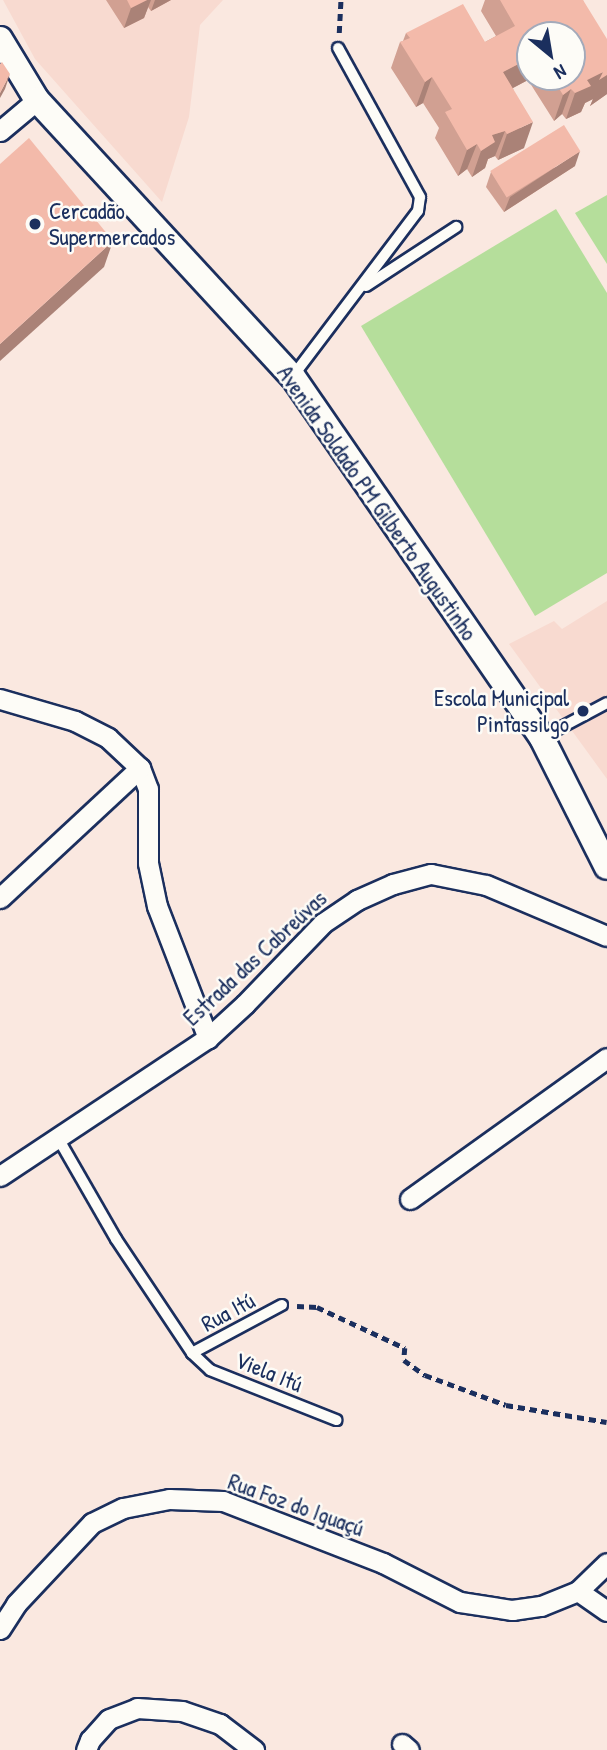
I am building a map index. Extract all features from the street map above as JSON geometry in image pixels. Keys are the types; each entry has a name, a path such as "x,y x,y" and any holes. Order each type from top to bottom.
{"street":[{"name":"Avenida Soldado PM Gilberto Augustinho","path":"0,39 37,100 293,377 542,738 607,867"},
{"path":"0,131 37,100"},
{"path":"0,699 75,720 108,738 140,768 148,789 148,863 157,906 208,1038"},
{"path":"0,898 140,768"},
{"name":"Estrada das Cabreúvas","path":"0,1176 208,1038 245,1004 323,923 357,900 393,884 431,874 485,885 607,936"},
{"path":"410,1199 607,1058"},
{"name":"Rua Foz do Iguaçú","path":"0,1629 16,1604 92,1523 123,1508 169,1499 223,1501 383,1563 460,1602 512,1610 541,1606 578,1591"},
{"path":"607,1563 578,1591 607,1611"},
{"path":"86,1750 90,1740 109,1718 137,1708 182,1710 220,1724 254,1750"}],"lane":[{"path":"293,377 411,222 418,211 420,197 338,48"},
{"path":"357,292 456,227"},
{"path":"542,738 607,703"},
{"name":"Viela Itú","path":"58,1138 116,1239 192,1353 210,1370 336,1420"},
{"name":"Rua Itú","path":"192,1353 282,1304"}],"path":[{"path":"338,48 341,0"},
{"path":"282,1304 317,1307 405,1348 404,1360 425,1375 506,1405 607,1422"}],"shaded area":[{"path":"3,0 223,0 200,25 189,117 162,202 35,59"},
{"name":"Escola Municipal Pintassilgo","path":"607,601 607,779 509,644 554,621 562,629"}],"green space":[{"path":"607,195 607,264 575,213"},
{"path":"556,209 607,293 607,573 535,616 361,326"}],"building":[{"path":"127,0 147,0 131,8"},
{"path":"500,0 583,0 607,39 607,75 599,80 603,72 587,80 591,86 586,88 586,21 516,21 516,65 503,72 533,122 507,134 505,131 492,135 495,142 481,151 477,144 467,150 445,112 452,109 432,77 425,82 400,42 410,38 406,33 463,4 485,42 515,26"},
{"path":"2,62 10,74 0,93 0,64"},
{"path":"564,125 580,151 507,197 490,171"},
{"name":"Cercadão Supermercados","path":"29,138 113,241 0,344 0,164"}],"place":[{"name":"Cercadão Supermercados","path":"35,224"},
{"name":"Escola Municipal Pintassilgo","path":"583,711"}]}
